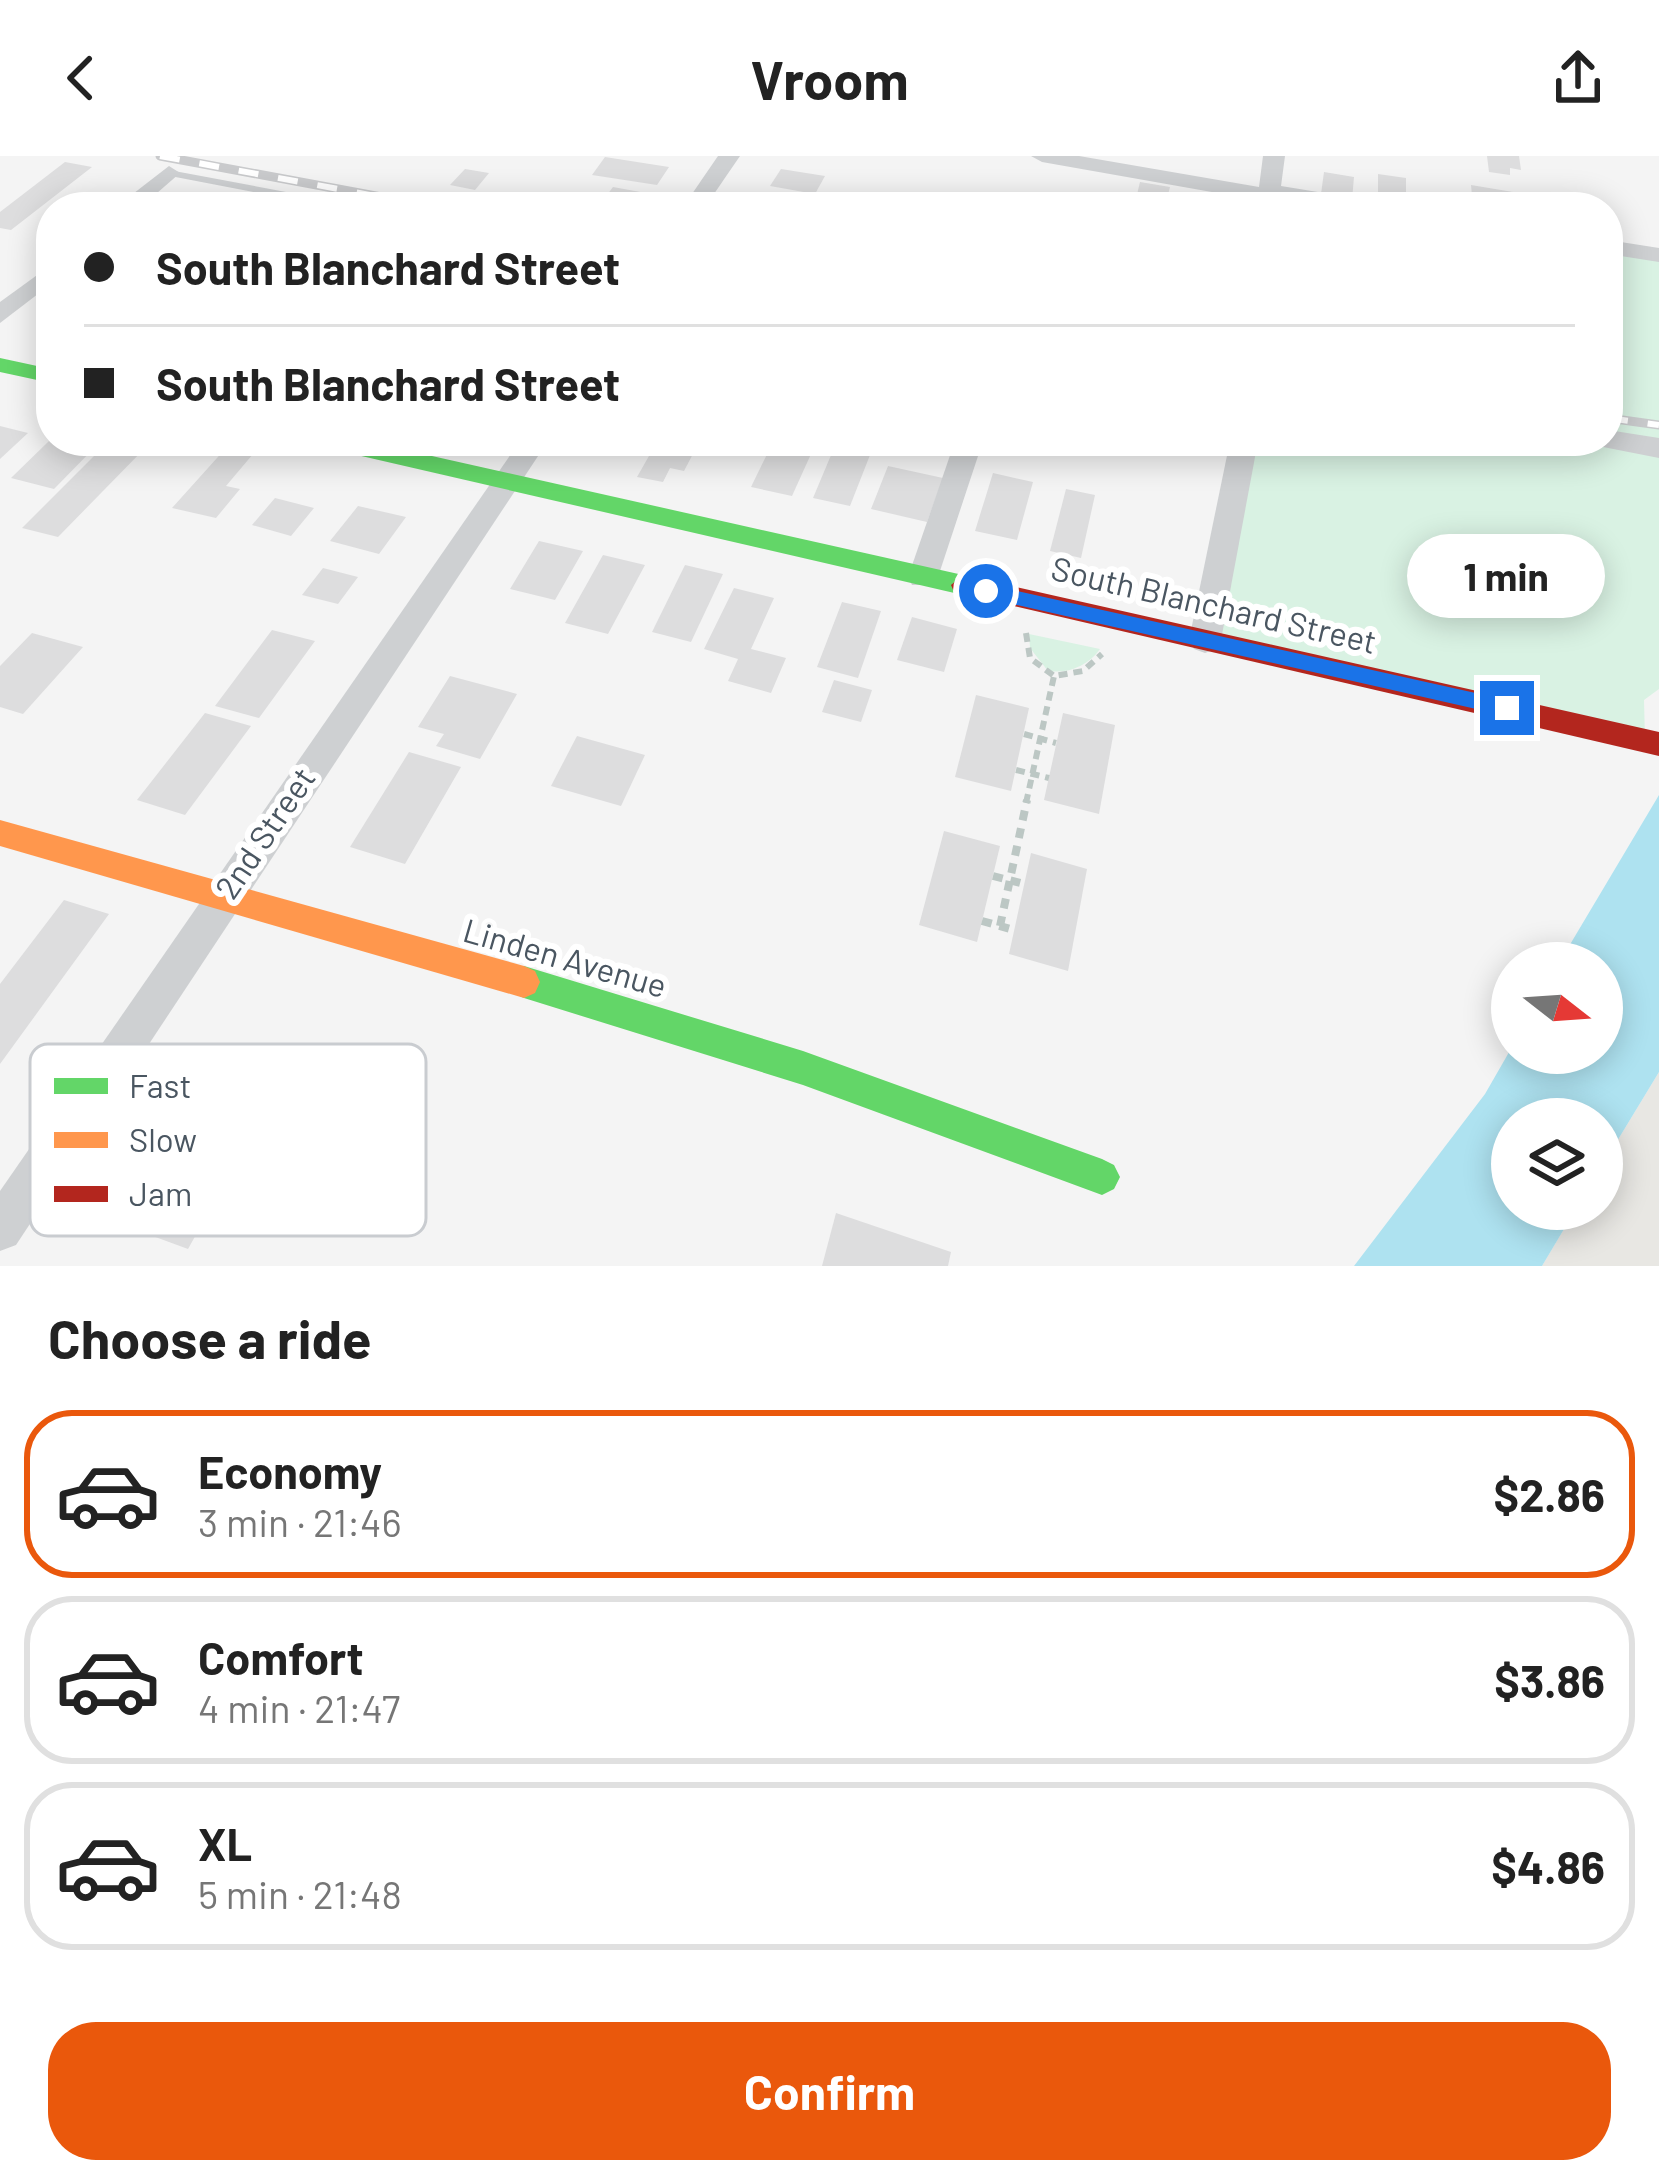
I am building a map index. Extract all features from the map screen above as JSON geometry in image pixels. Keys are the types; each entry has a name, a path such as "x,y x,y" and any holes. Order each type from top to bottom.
{"street":[{"path":"704,192 729,156"},
{"path":"1042,156 1236,192"},
{"path":"1269,192 1274,156"},
{"path":"146,192 169,173"},
{"path":"1623,249 1659,255"},
{"path":"0,315 36,285"},
{"path":"0,365 36,373"},
{"path":"1623,442 1659,448"},
{"name":"South Blanchard Street","path":"396,456 1652,742"},
{"name":"2nd Street","path":"123,1044 524,456"},
{"path":"923,577 964,456"},
{"path":"1205,640 1241,456"},
{"name":"Linden Avenue","path":"0,833 625,1011 905,1102 1102,1177"},
{"name":"2nd Street","path":"0,1229 30,1184"}],"lane":[{"path":"169,173 270,192"}],"path":[{"path":"1026,630 1024,645 1030,658 1054,676 1083,671 1098,662 1106,648"},
{"path":"1000,926 1054,676"},
{"path":"1024,734 1056,743"},
{"path":"1016,770 1049,778"},
{"path":"993,876 1024,884"},
{"path":"982,921 1014,930"}],"shaded area":[{"path":"1659,1072 1659,1266 1542,1266 1563,1230 1623,1230 1623,1131"}],"green space":[{"path":"1623,248 1659,254 1659,689 1644,700 1645,740 1205,640 1231,456 1623,456"},
{"path":"1029,634 1100,649 1077,668 1048,671 1030,648"}],"water":[{"path":"1659,795 1659,1072 1623,1131 1623,1098 1491,1098 1491,1230 1563,1230 1542,1266 1354,1266 1496,1074 1623,1074 1623,942 1572,942"}],"building":[{"path":"1487,156 1519,156 1521,170 1510,168 1510,175 1489,172"},
{"path":"605,157 669,167 657,185 592,175"},
{"path":"65,162 92,167 60,192 36,192 36,211 11,230 0,228 0,212"},
{"path":"465,169 489,173 475,190 450,185"},
{"path":"781,169 825,176 816,192 770,186"},
{"path":"1324,172 1354,177 1353,192 1321,192"},
{"path":"1378,174 1406,178 1406,192 1378,192"},
{"path":"1140,182 1170,187 1169,192 1138,192"},
{"path":"1471,185 1513,192 1472,192"},
{"path":"0,426 28,433 0,459"},
{"path":"36,454 86,456 54,489 11,478"},
{"path":"94,456 137,456 58,537 22,528"},
{"path":"219,456 251,456 226,486 240,489 216,518 172,508"},
{"path":"649,456 692,456 684,471 670,468 663,482 637,477"},
{"path":"766,456 810,456 792,496 751,487"},
{"path":"831,456 870,456 850,506 813,498"},
{"path":"888,466 943,478 927,522 871,509"},
{"path":"993,473 1033,482 1017,540 975,531"},
{"path":"1066,489 1095,495 1081,558 1050,551"},
{"path":"275,498 314,508 291,536 252,525"},
{"path":"358,506 406,517 379,554 330,541"},
{"path":"539,541 583,551 555,600 510,589"},
{"path":"603,555 645,565 608,634 565,623"},
{"path":"685,565 723,574 691,642 652,632"},
{"path":"323,568 358,577 338,604 302,595"},
{"path":"734,588 774,598 751,649 786,658 771,693 728,681 738,659 704,649"},
{"path":"842,602 881,611 858,678 817,667"},
{"path":"912,617 957,629 944,672 897,660"},
{"path":"272,630 315,641 259,718 215,706"},
{"path":"32,633 83,647 23,714 0,707 0,666"},
{"path":"450,676 517,694 480,759 436,746 444,734 418,727"},
{"path":"834,680 872,690 861,722 822,712"},
{"path":"976,695 1029,708 1011,791 955,777"},
{"path":"205,713 251,726 185,815 137,800"},
{"path":"1063,713 1115,725 1099,814 1044,800"},
{"path":"577,736 645,755 621,806 551,786"},
{"path":"409,752 461,767 405,864 350,847"},
{"path":"944,831 1000,846 977,942 919,925"},
{"path":"1031,853 1087,869 1068,971 1009,954"},
{"path":"64,900 109,914 0,1064 0,984"},
{"path":"836,1213 951,1252 948,1266 822,1266"},
{"path":"153,1236 195,1236 188,1249"}],"railway":[{"path":"160,156 354,192"},
{"path":"1623,420 1659,425"}],"traffic: fast":[{"path":"0,365 36,373"},
{"path":"397,456 963,585"},
{"path":"524,982 803,1068 1102,1177"}],"traffic: slow":[{"path":"0,833 524,982"}],"traffic: jam":[{"path":"963,585 1659,744"}],"route":[{"path":"986,591 1507,708"}]}
